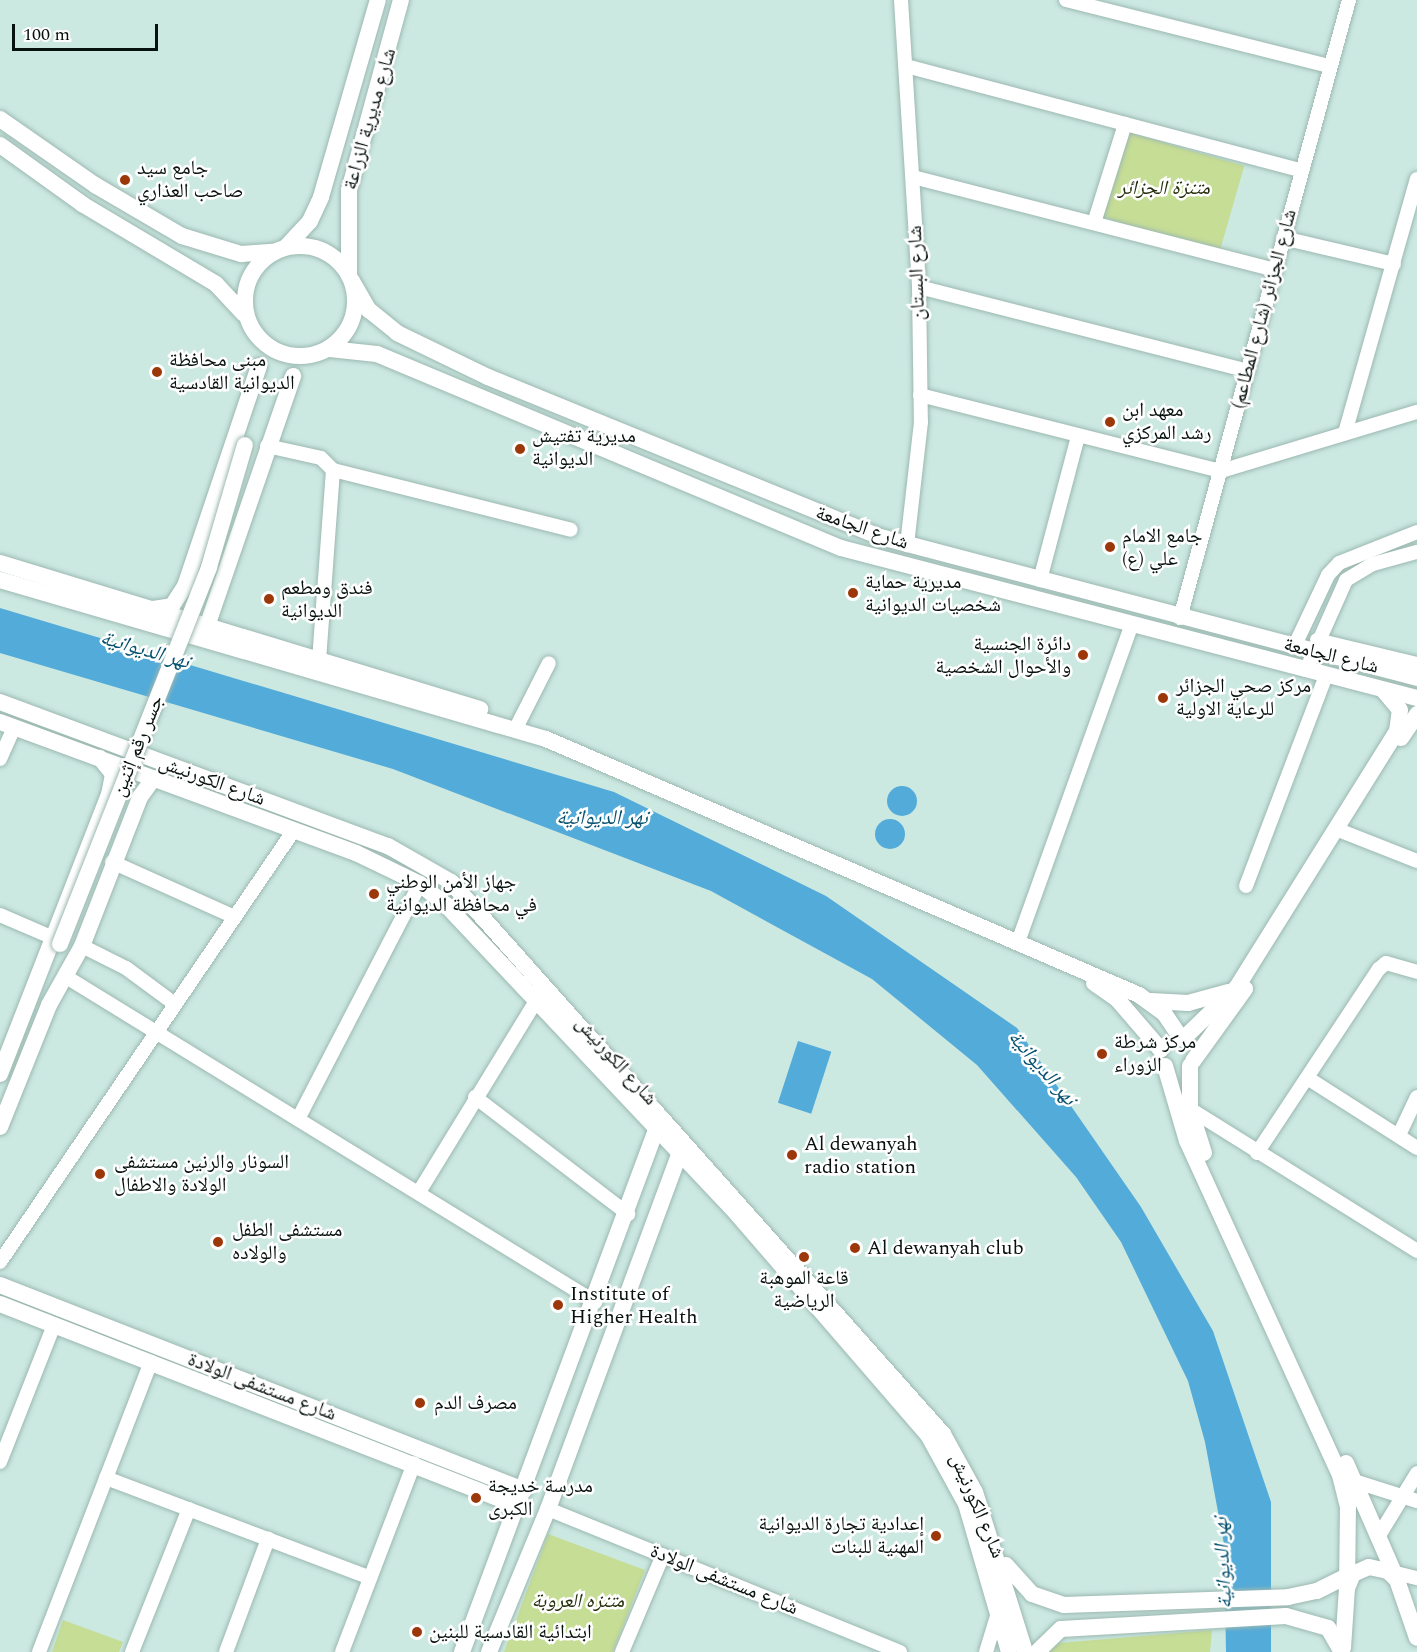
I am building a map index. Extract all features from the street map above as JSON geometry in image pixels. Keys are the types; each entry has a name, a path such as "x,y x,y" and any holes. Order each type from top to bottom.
{"main road":[{"name":"شارع مديرية الزراعة","path":"280,250 321,197 378,0"},
{"name":"شارع مديرية الزراعة","path":"351,278 349,190 401,0"},
{"path":"0,119 95,185 182,236 241,254 315,249 351,278 354,319 327,350 292,376 270,406 256,446 204,634"},
{"path":"0,145 82,204 216,284 244,314 255,332 283,352 327,350"},
{"path":"244,314 247,283 280,250"},
{"name":"شارع الجامعة","path":"351,278 369,310 397,333 488,377 850,526 907,545 1180,618 1294,647 1315,646 1348,661 1417,678"},
{"path":"255,332 259,366 256,446"},
{"name":"شارع الجامعة","path":"327,350 377,354 841,548 943,578 1131,627 1417,698"},
{"path":"152,609 172,606 185,586 259,366"},
{"name":"جسر رقم إثنين","path":"66,942 187,651 256,446"},
{"path":"841,548 850,526"},
{"path":"943,578 951,556"},
{"path":"0,564 152,609 204,634 546,739"},
{"path":"0,580 150,627 204,634 319,660 518,724 546,739 1058,959 1149,1001 1170,1018 1182,1039 1192,1046 1190,1109 1212,1171 1354,1481 1417,1638"},
{"path":"150,627 152,609"},
{"path":"1333,677 1337,666 1348,661"},
{"path":"1058,959 1117,999 1175,1071 1191,1063 1228,1016 1400,723 1399,706 1383,689"},
{"name":"شارع الكورنيش","path":"0,702 388,846 452,882 577,1018 660,1121 943,1434 959,1457 996,1549 1025,1652"},
{"path":"1343,1652 1350,1578 1348,1506 1340,1475 1187,1141 1163,1058 1171,1039 1182,1039 1237,987 1338,830 1416,718"},
{"name":"شارع الكورنيش","path":"7,724 377,862 420,884 436,896 563,1034 660,1121"},
{"path":"0,1127 49,1005 111,788 113,774 99,757"},
{"path":"0,1074 33,998 112,862 153,779"},
{"path":"377,862 388,846"},
{"path":"436,896 452,882"},
{"path":"49,1005 68,978 66,942"},
{"path":"1149,1001 1197,1002 1237,987"},
{"path":"563,1034 577,1018"},
{"path":"462,1652 628,1214 660,1121"},
{"path":"468,1635 476,1648 490,1648 548,1509 682,1145"},
{"name":"شارع الكورنيش","path":"682,1145 939,1449 966,1504 1009,1652"},
{"name":"شارع مستشفى الولادة","path":"0,1285 414,1463 521,1498"},
{"name":"شارع مستشفى الولادة","path":"0,1304 151,1362 252,1392 521,1498"},
{"path":"579,1344 606,1353"},
{"path":"1313,1592 1341,1558 1348,1506"},
{"path":"996,1549 1023,1587 1053,1603 1288,1597 1313,1592 1350,1578 1393,1574"},
{"path":"1037,1652 1061,1629 1193,1618 1287,1616 1328,1628 1343,1652"}],"street":[{"name":"شارع البستان","path":"901,0 914,177 919,287 919,470 907,545"},
{"path":"1066,0 1329,66"},
{"name":"شارع الجزائر (شارع المطاعم)","path":"1180,618 1329,66 1349,0"},
{"path":"906,66 1301,170"},
{"path":"1094,223 1125,124"},
{"path":"914,177 1275,270"},
{"path":"1345,433 1417,179"},
{"path":"1283,238 1394,264"},
{"path":"919,287 1248,371"},
{"path":"920,395 1221,471 1417,412"},
{"path":"1040,580 1078,436"},
{"path":"256,446 321,458 333,470 571,530"},
{"path":"319,660 333,470"},
{"path":"1294,647 1328,575 1360,550 1417,532"},
{"path":"1360,550 1367,567"},
{"path":"1306,670 1341,587 1367,567 1417,552"},
{"path":"1018,942 1131,627"},
{"path":"1315,646 1417,664"},
{"path":"518,724 549,663"},
{"path":"1246,886 1333,677"},
{"path":"0,759 7,724"},
{"path":"0,1262 154,1028 294,830"},
{"path":"1338,830 1417,861"},
{"path":"112,862 232,916"},
{"path":"298,1119 420,884"},
{"path":"0,915 126,968 172,1002"},
{"path":"1257,1153 1309,1079 1379,969 1386,963 1417,972"},
{"path":"68,978 154,1028 595,1302"},
{"path":"419,1192 475,1097 534,1004"},
{"path":"1309,1079 1417,1148"},
{"path":"475,1097 628,1214"},
{"path":"1399,1135 1417,1097"},
{"path":"1190,1109 1417,1251"},
{"path":"0,1462 54,1325"},
{"path":"39,1652 151,1362"},
{"path":"344,1651 414,1463"},
{"path":"1378,1537 1411,1499 1417,1473"},
{"path":"106,1478 370,1578"},
{"path":"1354,1481 1411,1499"},
{"path":"132,1652 189,1509"},
{"name":"شارع مستشفى الولادة","path":"548,1509 896,1651"},
{"path":"226,1652 268,1539"},
{"path":"622,1652 663,1555"},
{"path":"1393,1574 1417,1578"},
{"path":"986,1652 996,1632 998,1612"}],"green space":[{"name":"متنزة الجزائر","path":"1127,132 1244,166 1220,251 1102,218"},
{"name":"متنزه العروبة","path":"548,1534 645,1570 613,1652 504,1652"},
{"path":"63,1620 123,1642 119,1652 52,1652"},
{"path":"1212,1630 1210,1652 1044,1652 1059,1643"}],"water":[{"name":"نهر الديوانية","path":"0,608 614,792 826,896 1017,1028 1141,1207 1213,1331 1271,1502 1271,1652 1226,1652 1224,1544 1205,1442 1188,1381 1121,1242 1076,1177 977,1065 872,979 711,891 393,769 0,653"},
{"path":"902,786 908,787 916,795 916,807 908,815 902,816 896,815 888,807 887,801 888,795 896,787"},
{"path":"890,819 896,820 904,828 904,840 896,848 890,849 884,848 876,840 875,834 876,828 884,820"},
{"path":"798,1041 831,1052 811,1114 778,1103"}],"place":[{"name":"جامع سيد صاحب العذاري","path":"125,180"},
{"name":"مبنى محافظة الديوانية القادسية","path":"157,372"},
{"name":"معهد ابن رشد المركزي","path":"1110,422"},
{"name":"مديرية تفتيش الديوانية","path":"520,449"},
{"name":"جامع الامام علي (ع)","path":"1110,547"},
{"name":"مديرية حماية شخصيات الديوانية","path":"853,593"},
{"name":"فندق ومطعم الديوانية","path":"269,599"},
{"name":"دائرة الجنسية والأحوال الشخصية","path":"1083,655"},
{"name":"مركز صحي الجزائر للرعاية الاولية","path":"1163,698"},
{"name":"جهاز الأمن الوطني في محافظة الديوانية","path":"374,894"},
{"name":"مركز شرطة الزوراء","path":"1102,1054"},
{"name":"Al dewanyah radio station","path":"792,1155"},
{"name":"السونار والرنين مستشفى الولادة والاطفال","path":"100,1174"},
{"name":"مستشفى الطفل والولاده","path":"218,1242"},
{"name":"Al dewanyah club","path":"855,1248"},
{"name":"قاعة الموهبة الرياضية","path":"804,1257"},
{"name":"Institute of Higher Health","path":"558,1305"},
{"name":"مصرف الدم","path":"420,1403"},
{"name":"مدرسة خديجة الكبرى","path":"476,1498"},
{"name":"إعدادية تجارة الديوانية المهنية للبنات","path":"936,1536"},
{"name":"ابتدائية القادسية للبنين","path":"417,1632"}]}
